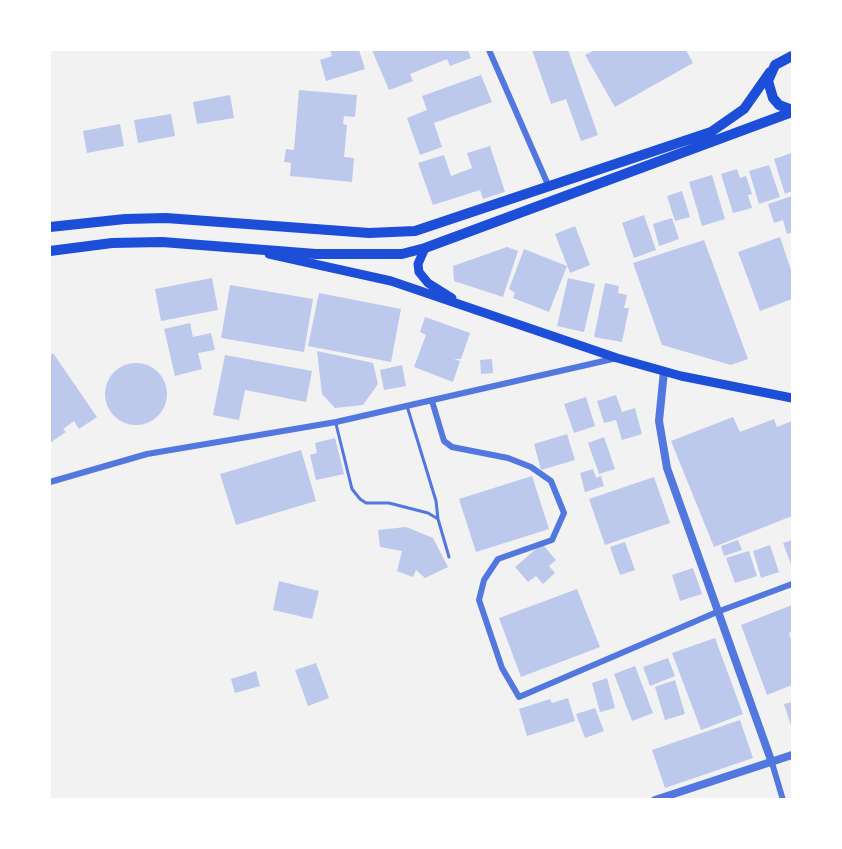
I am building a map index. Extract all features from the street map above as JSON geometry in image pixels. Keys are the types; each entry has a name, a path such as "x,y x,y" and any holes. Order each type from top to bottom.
{"main road":[{"path":"50,227 125,219 166,218 369,233 415,231 711,132 744,109 783,50"},
{"path":"792,56 772,69 768,81 773,98 779,105 792,111"},
{"path":"50,251 112,243 162,242 369,255 402,254 425,248 792,111"},
{"path":"219,245 391,281 617,358 738,389 792,398"},
{"path":"425,248 418,264 423,278 464,306"}],"street":[{"path":"489,50 549,187"},
{"path":"50,482 147,454 336,422 617,358"},
{"path":"664,371 659,406 661,441 667,468 772,763 783,800"},
{"path":"432,401 444,441 452,447 508,458 531,467 551,481 564,513 552,540 498,559 484,580 479,600 502,668 519,697 717,612 792,584"},
{"path":"655,800 792,755"}],"lane":[{"path":"407,406 436,501 438,519 449,556"},
{"path":"336,422 352,489 360,499 366,503 408,507 428,513 438,519"}],"building":[{"path":"330,50 359,50 365,69 326,81 320,60 332,56"},
{"path":"372,50 468,50 471,58 450,66 447,59 410,74 413,81 389,90"},
{"path":"532,50 568,50 598,135 581,141 566,99 551,104"},
{"path":"595,50 686,50 693,63 615,107 585,55"},
{"path":"481,75 492,102 434,123 442,147 420,155 407,118 427,110 422,96"},
{"path":"299,90 357,95 355,117 344,116 343,124 347,125 344,157 354,158 352,182 290,176 291,163 284,162 286,149 294,150"},
{"path":"230,95 234,118 197,124 193,102"},
{"path":"171,114 175,136 138,143 134,120"},
{"path":"120,124 124,146 87,153 83,131"},
{"path":"490,146 505,192 483,199 480,190 433,205 418,163 444,155 451,176 472,168 467,153"},
{"path":"792,153 792,191 785,194 774,159"},
{"path":"769,165 780,197 759,204 749,171"},
{"path":"737,169 740,178 746,176 752,194 748,195 752,208 733,213 721,174"},
{"path":"712,175 725,219 702,226 689,182"},
{"path":"682,191 690,217 675,221 667,196"},
{"path":"792,196 792,232 787,234 783,220 774,223 768,204"},
{"path":"644,215 656,250 634,258 622,223"},
{"path":"672,218 679,239 659,246 653,224"},
{"path":"575,226 590,265 570,273 555,234"},
{"path":"780,237 792,273 792,299 760,311 738,252"},
{"path":"704,240 748,359 731,365 662,345 633,263"},
{"path":"507,247 518,251 503,297 454,281 453,266"},
{"path":"524,249 567,266 549,312 513,298 515,293 509,289"},
{"path":"212,278 218,310 161,321 155,289"},
{"path":"568,278 595,284 584,332 557,326"},
{"path":"605,283 619,286 618,293 627,295 624,308 629,308 622,342 594,337"},
{"path":"230,285 313,299 304,352 221,338"},
{"path":"319,293 401,309 391,362 308,346"},
{"path":"425,317 470,333 461,359 454,359 460,361 453,382 414,367 426,335 420,332"},
{"path":"190,323 193,337 211,333 215,350 198,353 202,369 175,376 164,329"},
{"path":"317,351 373,363 378,384 363,405 335,408 322,394"},
{"path":"53,353 97,417 79,429 74,421 63,429 66,432 50,443 50,356"},
{"path":"225,355 312,371 306,402 245,390 239,420 213,415"},
{"path":"492,359 493,373 481,374 480,360"},
{"path":"136,363 158,372 167,394 158,416 136,425 114,416 105,394 114,372"},
{"path":"402,365 406,386 384,390 380,370"},
{"path":"616,395 622,412 635,408 642,434 622,440 616,420 604,423 597,401"},
{"path":"586,397 595,426 574,433 564,404"},
{"path":"733,417 740,432 774,419 777,427 792,421 792,516 714,547 671,441"},
{"path":"567,434 575,460 541,470 534,444"},
{"path":"604,437 615,469 599,474 588,443"},
{"path":"335,438 344,474 316,480 310,455 317,453 315,443"},
{"path":"301,450 316,501 236,525 220,474"},
{"path":"593,469 596,478 601,476 604,486 585,492 580,473"},
{"path":"532,476 549,529 476,552 459,499"},
{"path":"654,477 670,523 605,545 589,499"},
{"path":"406,527 433,538 448,567 425,578 416,570 413,577 397,571 402,551 380,547 378,530"},
{"path":"738,540 742,550 724,556 721,546"},
{"path":"792,540 792,567 783,543"},
{"path":"625,542 635,570 620,575 610,547"},
{"path":"542,544 556,560 549,566 555,573 543,584 536,576 528,582 515,567"},
{"path":"770,545 779,572 761,578 753,551"},
{"path":"749,551 757,576 735,583 726,558"},
{"path":"693,568 702,594 680,601 672,575"},
{"path":"279,581 319,591 312,619 273,610"},
{"path":"577,589 600,647 521,677 499,618"},
{"path":"792,605 792,631 789,633 792,643 792,685 767,695 741,625"},
{"path":"715,638 743,714 701,730 672,653"},
{"path":"668,658 675,676 650,686 643,667"},
{"path":"316,663 329,698 308,706 295,670"},
{"path":"635,666 653,713 632,721 614,674"},
{"path":"256,671 260,686 235,693 231,679"},
{"path":"607,678 615,708 600,712 592,683"},
{"path":"675,680 685,714 665,720 655,687"},
{"path":"568,698 575,721 527,736 519,709 550,699 552,703"},
{"path":"792,702 792,729 784,704"},
{"path":"595,708 604,731 585,738 576,714"},
{"path":"740,720 753,758 665,788 652,750"}]}
